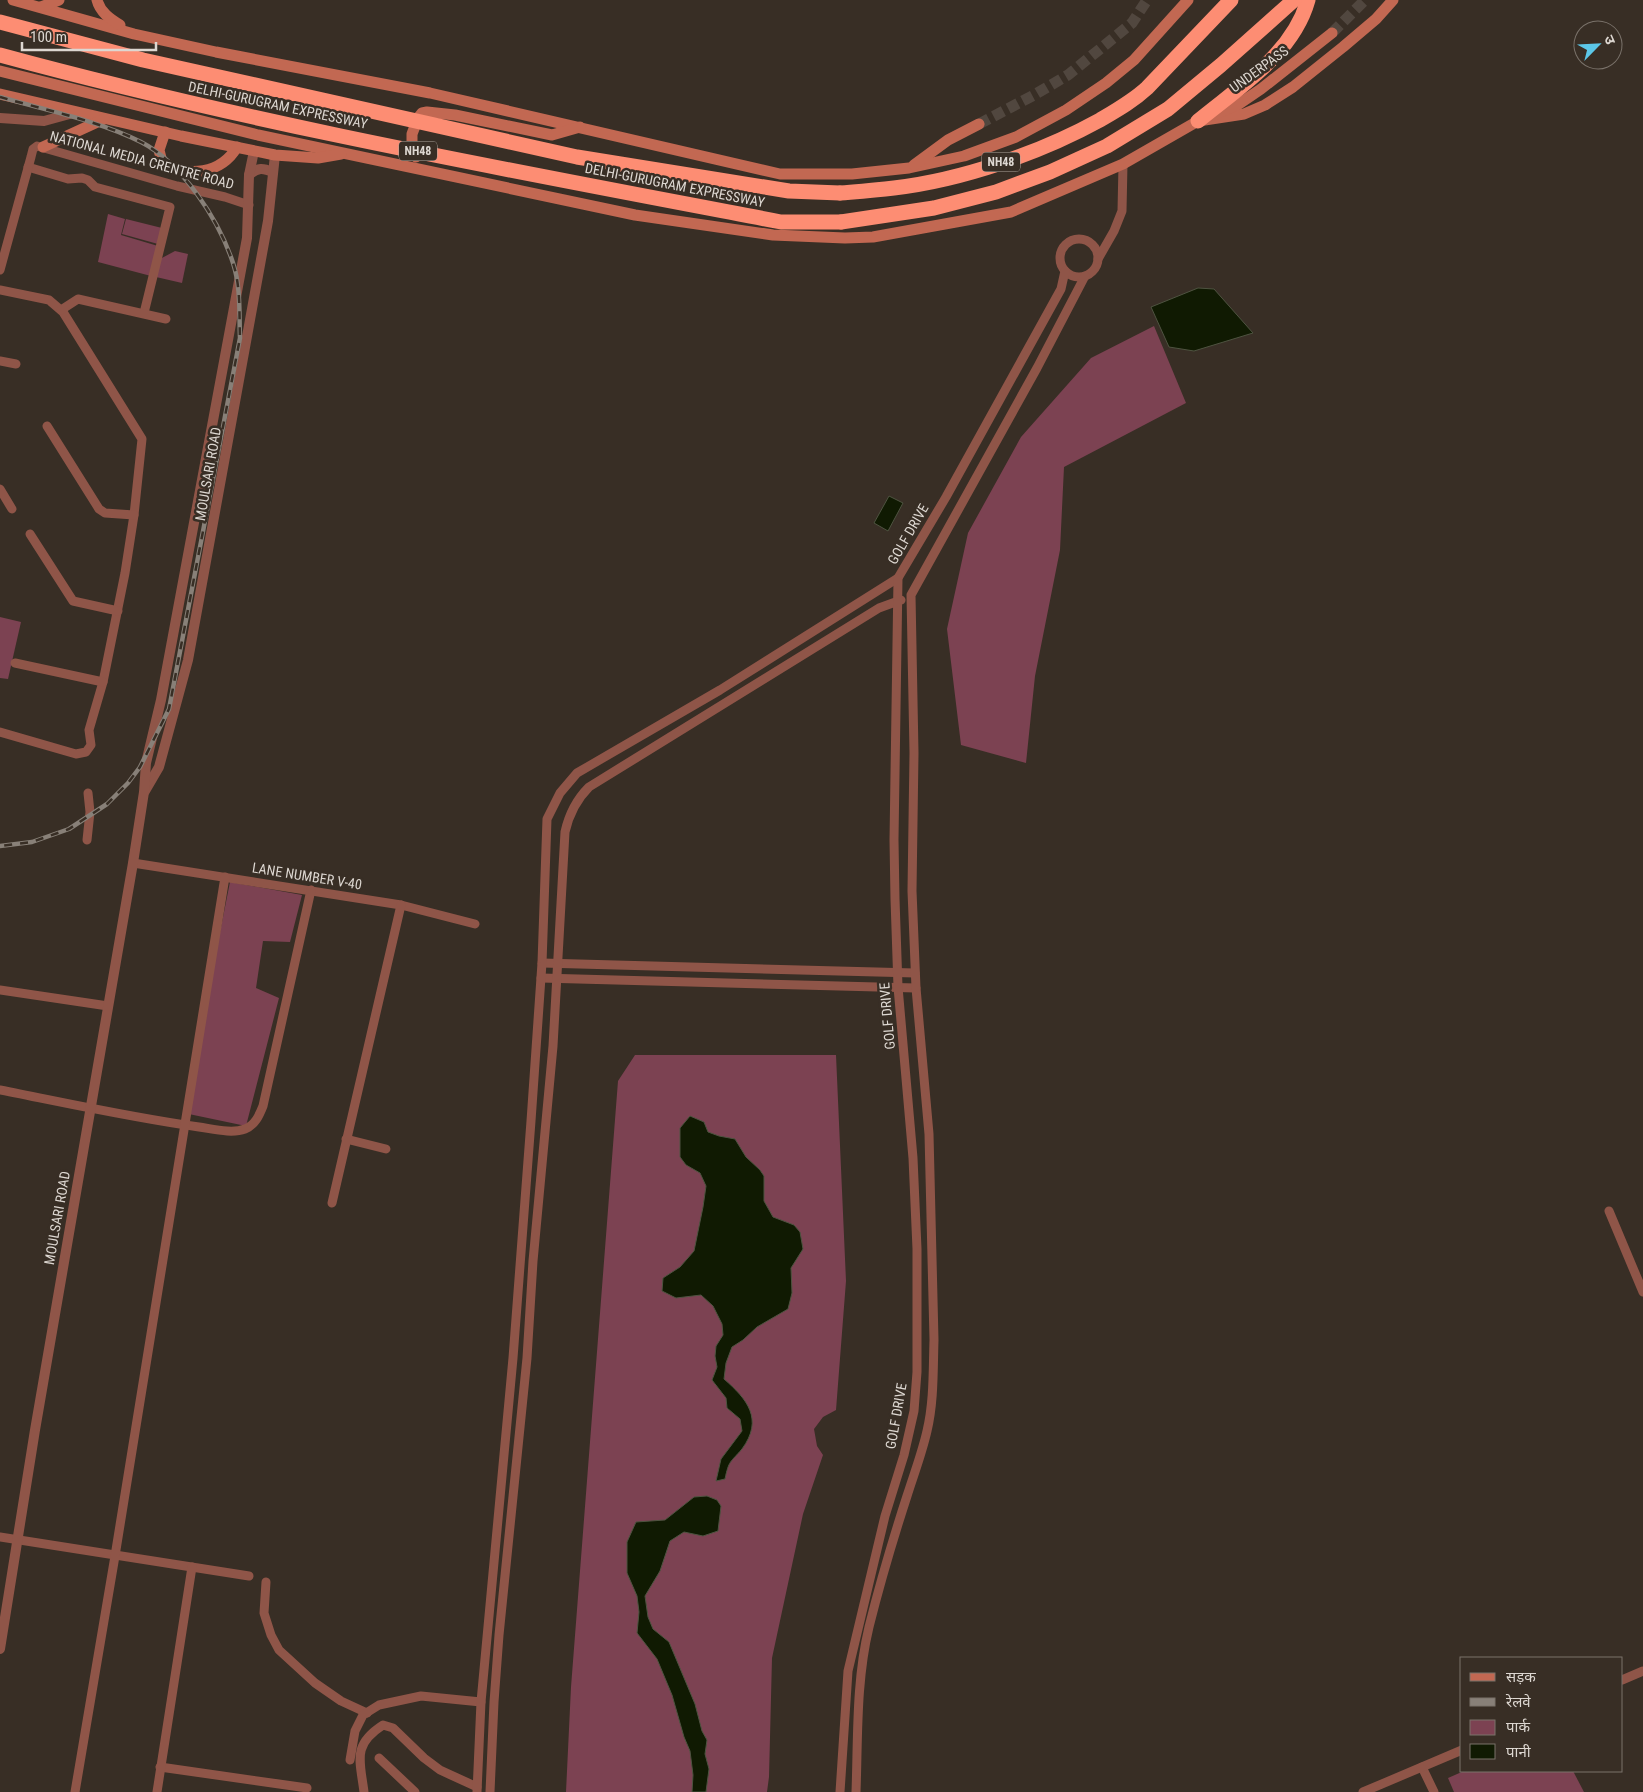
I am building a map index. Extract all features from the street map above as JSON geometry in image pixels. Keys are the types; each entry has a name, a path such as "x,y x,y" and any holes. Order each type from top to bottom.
{"highway":[{"name":"DELHI-GURUGRAM EXPRESSWAY","path":"0,22 143,60 577,157 789,191 840,193 895,188 950,177 1018,157 1076,133 1134,100 1154,82 1232,0"},
{"name":"DELHI-GURUGRAM EXPRESSWAY","path":"0,55 279,124 782,222 841,222 934,208 996,192 1050,172 1107,146 1168,109 1294,0"},
{"path":"1198,121 1267,64 1293,35 1308,0"}],"main road":[{"path":"13,0 134,34 216,52 430,93 780,174 852,174 908,168 964,156 1016,137 1066,110 1106,84 1134,60 1188,0"},
{"path":"41,7 59,0"},
{"path":"96,0 109,19 134,34"},
{"path":"0,71 258,135 635,215 773,235 845,238 873,237 1011,212 1123,164 1198,121 1244,114 1265,105 1293,87 1344,47 1376,19 1393,0"},
{"name":"UNDERPASS","path":"1198,121 1239,104 1332,33"},
{"path":"0,94 104,119 254,151 318,158 348,153"},
{"path":"432,171 416,158 411,142 414,126 422,113 455,115 552,135 581,127"},
{"path":"42,147 104,119"},
{"path":"908,168 948,140 979,124"},
{"path":"164,132 159,150 162,162 183,172 194,172 218,166 232,155 237,147"}],"street":[{"path":"0,118 44,121 76,112"},
{"name":"NATIONAL MEDIA CRENTRE ROAD","path":"0,270 28,167 34,149 37,146 249,205"},
{"name":"MOULSARI ROAD","path":"0,1649 4,1598 18,1540 35,1430 133,863 144,792 146,763 161,700 247,238 250,175 254,151"},
{"name":"MOULSARI ROAD","path":"144,792 159,766 188,660 268,221 275,154"},
{"path":"490,1792 499,1635 527,1358 533,1261 546,1122 557,979 565,832 572,810 589,787 870,613 910,595 1037,368 1085,276 1094,269 1114,231 1122,211 1123,164"},
{"path":"28,167 68,178 82,178 88,180 94,187 170,207 144,314"},
{"path":"250,175 260,168 273,172"},
{"path":"1085,276 1071,276 1065,271 1060,260 1060,254 1066,244 1070,241 1081,239 1091,244 1097,253 1098,259"},
{"name":"GOLF DRIVE","path":"840,1792 848,1671 885,1516 904,1454 914,1411 917,1372 917,1249 913,1158 897,972 894,840 898,578 950,489 1056,298 1065,271"},
{"path":"0,290 49,300 61,310 142,439 134,515 118,611 103,682 89,730 91,745 86,752 76,754 0,732"},
{"path":"61,310 78,299 166,319"},
{"path":"0,361 16,364"},
{"path":"47,426 99,509 105,513 134,515"},
{"path":"0,489 12,509"},
{"path":"30,534 73,601 118,611"},
{"path":"364,1792 360,1752 367,1739 383,1725 393,1728 424,1758 440,1770 477,1790 481,1702 513,1358 531,1121 542,962 547,819 560,793 573,776 720,690 898,578"},
{"path":"856,1792 860,1677 863,1655 869,1626 927,1430 931,1410 934,1363 929,1134 915,973 912,842 914,753 910,595"},
{"path":"15,663 103,682"},
{"path":"86,840 90,812 88,793"},
{"path":"894,840 912,842"},
{"name":"LANE NUMBER V-40","path":"133,863 401,905 475,924"},
{"path":"74,1792 115,1556 225,877"},
{"path":"0,1090 184,1125 229,1131 243,1130 253,1125 260,1116 263,1106 311,890"},
{"path":"332,1203 401,905"},
{"path":"542,962 557,964 915,973"},
{"path":"541,978 916,988"},
{"path":"0,990 108,1006"},
{"path":"531,1121 546,1122"},
{"path":"346,1139 386,1149"},
{"path":"1609,1211 1643,1292"},
{"path":"513,1358 527,1358"},
{"path":"885,1516 900,1519"},
{"path":"0,1537 249,1576"},
{"path":"157,1792 192,1567"},
{"path":"266,1582 264,1614 271,1635 279,1650 321,1687 341,1701 367,1712"},
{"path":"1623,1680 1643,1671"},
{"path":"350,1760 354,1731 362,1715 379,1705 422,1696 481,1702"},
{"path":"1363,1792 1460,1751"},
{"path":"379,1758 415,1792"},
{"path":"160,1767 307,1788"},
{"path":"1422,1767 1434,1792"}],"green space":[{"path":"108,214 125,219 121,235 158,246 151,276 98,262"},
{"path":"126,219 162,228 158,244 122,234"},
{"path":"175,251 188,254 182,283 156,277 160,259"},
{"path":"1154,326 1186,403 1064,467 1060,550 1035,676 1026,763 961,745 947,629 968,533 1021,437 1091,358"},
{"path":"0,617 21,622 8,679 0,678"},
{"path":"230,882 302,895 290,942 263,941 256,988 279,998 246,1126 184,1113"},
{"path":"635,1055 836,1055 846,1281 836,1410 823,1417 814,1429 817,1446 823,1455 803,1514 772,1658 767,1792 566,1792 571,1687 618,1081"},
{"path":"1462,1772 1574,1772 1584,1792 1454,1792 1448,1778"}],"water":[{"path":"1198,288 1214,289 1253,333 1194,351 1169,347 1151,307"},
{"path":"889,496 903,503 888,531 874,523"},
{"path":"690,1116 704,1122 708,1132 735,1139 746,1157 764,1176 764,1201 773,1217 794,1225 800,1232 803,1249 791,1268 792,1293 788,1309 757,1327 732,1347 726,1363 724,1379 746,1402 750,1410 752,1428 742,1449 729,1465 725,1479 716,1481 721,1459 742,1431 740,1419 727,1408 726,1398 712,1380 717,1367 716,1346 723,1335 722,1324 713,1306 701,1295 676,1298 662,1291 663,1278 680,1267 694,1251 703,1207 706,1186 700,1173 686,1165 680,1157 680,1128"},
{"path":"707,1496 717,1500 721,1506 718,1531 703,1536 684,1532 670,1541 660,1571 645,1596 648,1617 653,1629 669,1642 695,1704 702,1731 707,1740 705,1754 709,1769 706,1792 692,1792 693,1775 690,1751 672,1695 657,1659 637,1633 639,1612 637,1596 627,1573 627,1542 636,1522 665,1520 694,1497"}],"tunnel":[{"path":"979,124 1068,75 1132,23 1147,0"},
{"path":"1332,33 1365,0"}],"railway":[{"path":"0,97 72,116 108,128 141,142 156,151 171,164 209,211 227,246 236,272 240,338 169,709 140,767 128,783 107,804 69,829 32,842 0,846"}]}
